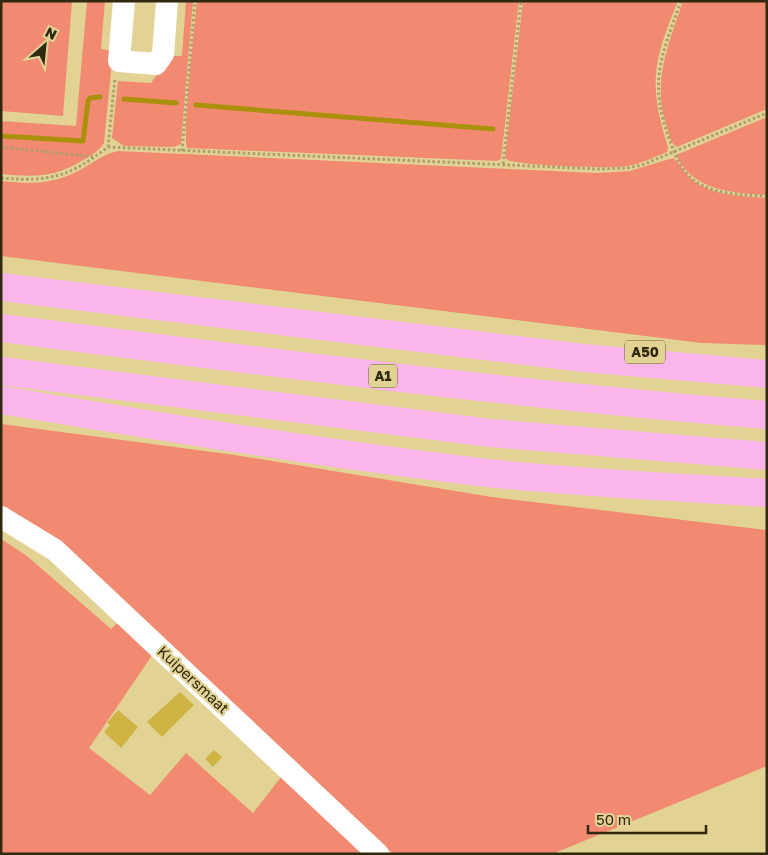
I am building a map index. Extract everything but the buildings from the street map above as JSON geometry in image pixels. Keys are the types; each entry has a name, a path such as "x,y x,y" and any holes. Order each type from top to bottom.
{"highway":[{"path":"1,287 523,349 592,359 767,374"},
{"name":"A1","path":"1,328 390,377 572,397 767,415"},
{"name":"A50","path":"523,349 767,355"},
{"path":"1,371 490,433 767,456"},
{"path":"1,400 259,442 395,461 622,486 767,493"},
{"path":"622,486 717,503 767,509"}],"street":[{"path":"124,1 119,61 156,64 163,54 167,1"},
{"name":"Kuipersmaat","path":"1,517 55,550 378,854"}],"path":[{"path":"182,151 195,1"},
{"path":"503,164 521,1"},
{"path":"681,1 662,50 658,87 662,122 674,152 690,177 705,187 730,193 767,196"},
{"path":"108,148 116,66 119,61"},
{"path":"1,178 28,180 50,178 75,169 108,148 599,169 628,168 674,152 767,113"},
{"path":"1,147 96,157"}],"shaded area":[{"path":"1,1 72,1 63,116 1,111"},
{"path":"87,1 105,1 101,49 113,51 104,143 98,151 63,170 34,176 1,174 1,121 76,126"},
{"path":"186,1 193,1 181,144 174,147 124,146 112,138 118,81 151,83 170,56 182,56"},
{"path":"197,1 519,1 501,159 497,161 187,148 187,103"},
{"path":"523,1 678,1 663,41 656,73 658,106 668,147 667,152 637,164 617,167 547,165 507,160 505,157"},
{"path":"683,1 767,1 767,109 677,147 670,138 663,110 661,78 668,47"},
{"path":"767,117 767,195 727,191 703,183 683,167 676,155"},
{"path":"118,151 598,173 630,171 673,158 691,179 710,190 738,196 767,198 767,345 702,343 1,256 1,181 32,183 51,181 70,175 103,156"},
{"path":"1,424 235,455 492,497 767,530 767,766 552,854 393,854 128,611 1,513"},
{"path":"1,539 27,556 111,629 121,619 155,651 89,748 150,795 186,753 253,813 285,772 371,854 1,854"}],"waterway":[{"path":"1,136 83,141 88,101 90,98 100,97"},
{"path":"124,99 176,103"},
{"path":"196,105 493,129"}]}
